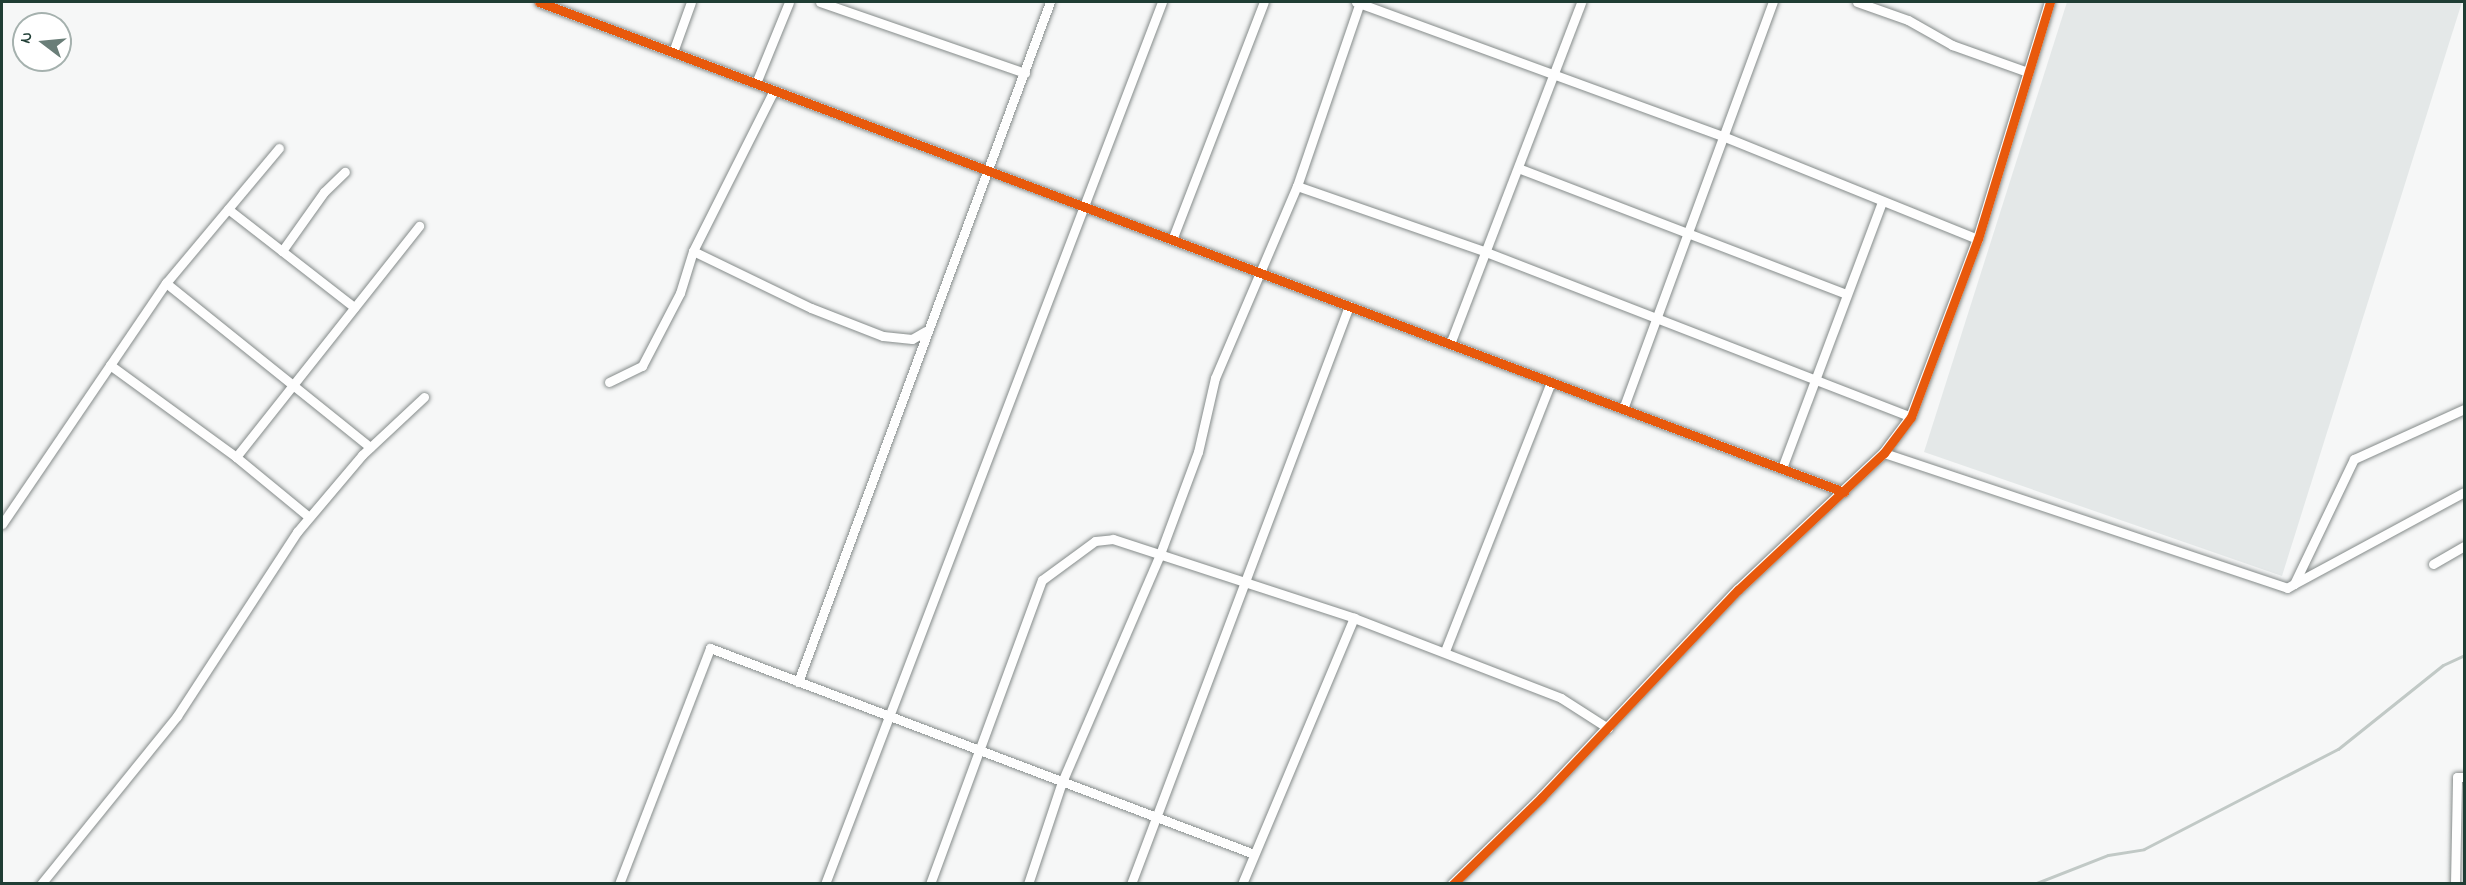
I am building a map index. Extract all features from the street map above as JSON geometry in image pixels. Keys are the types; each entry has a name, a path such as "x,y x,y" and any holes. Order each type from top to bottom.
{"street":[{"path":"539,2 1844,492"},
{"path":"673,52 691,2"},
{"path":"756,83 789,2"},
{"path":"820,2 1025,73"},
{"path":"798,682 889,443 926,331 989,171 1050,2"},
{"path":"825,884 1082,206 1162,2"},
{"path":"1173,240 1264,2"},
{"path":"1028,884 1062,782 1160,554 1198,452 1215,378 1297,186 1359,2 1725,137 1978,239"},
{"path":"1450,344 1581,2"},
{"path":"1623,409 1773,2"},
{"path":"1857,2 1908,20 1952,45 2028,72"},
{"path":"1453,884 1608,728 1738,590 1884,453 1911,417 1978,239 2050,2"},
{"path":"609,382 642,366 680,293 693,251 774,90"},
{"path":"2,524 166,283 279,148"},
{"path":"1518,168 1689,230 1847,294"},
{"path":"282,251 324,192 345,172"},
{"path":"1297,186 1486,252 1911,417"},
{"path":"1782,468 1882,202"},
{"path":"228,209 354,307"},
{"path":"236,457 293,382 419,226"},
{"path":"693,251 811,308 883,336 912,339 926,331"},
{"path":"166,283 293,382 370,447"},
{"path":"1131,884 1349,306"},
{"path":"110,365 236,457 309,517"},
{"path":"1445,651 1551,382"},
{"path":"41,884 177,716 309,517 370,447 424,397"},
{"path":"2294,584 2354,459 2464,409"},
{"path":"1884,453 2287,588 2464,492"},
{"path":"930,884 1042,579 1095,541 1113,539 1244,580 1445,651 1561,698 1608,728"},
{"path":"2433,564 2464,546"},
{"path":"1242,884 1354,618"},
{"path":"619,884 710,648 1062,782 1157,815 1254,854"},
{"path":"2455,884 2457,777 2464,777"}],"shaded area":[{"path":"2067,2 2462,2 2282,576 1924,452"}],"waterway":[{"path":"2034,884 2108,855 2144,849 2338,749 2443,665 2464,655"}],"cycle path":[{"path":"539,2 1844,492"},
{"path":"1453,884 1542,797 1738,590 1884,453 1911,417 1978,239 2050,2"}]}
